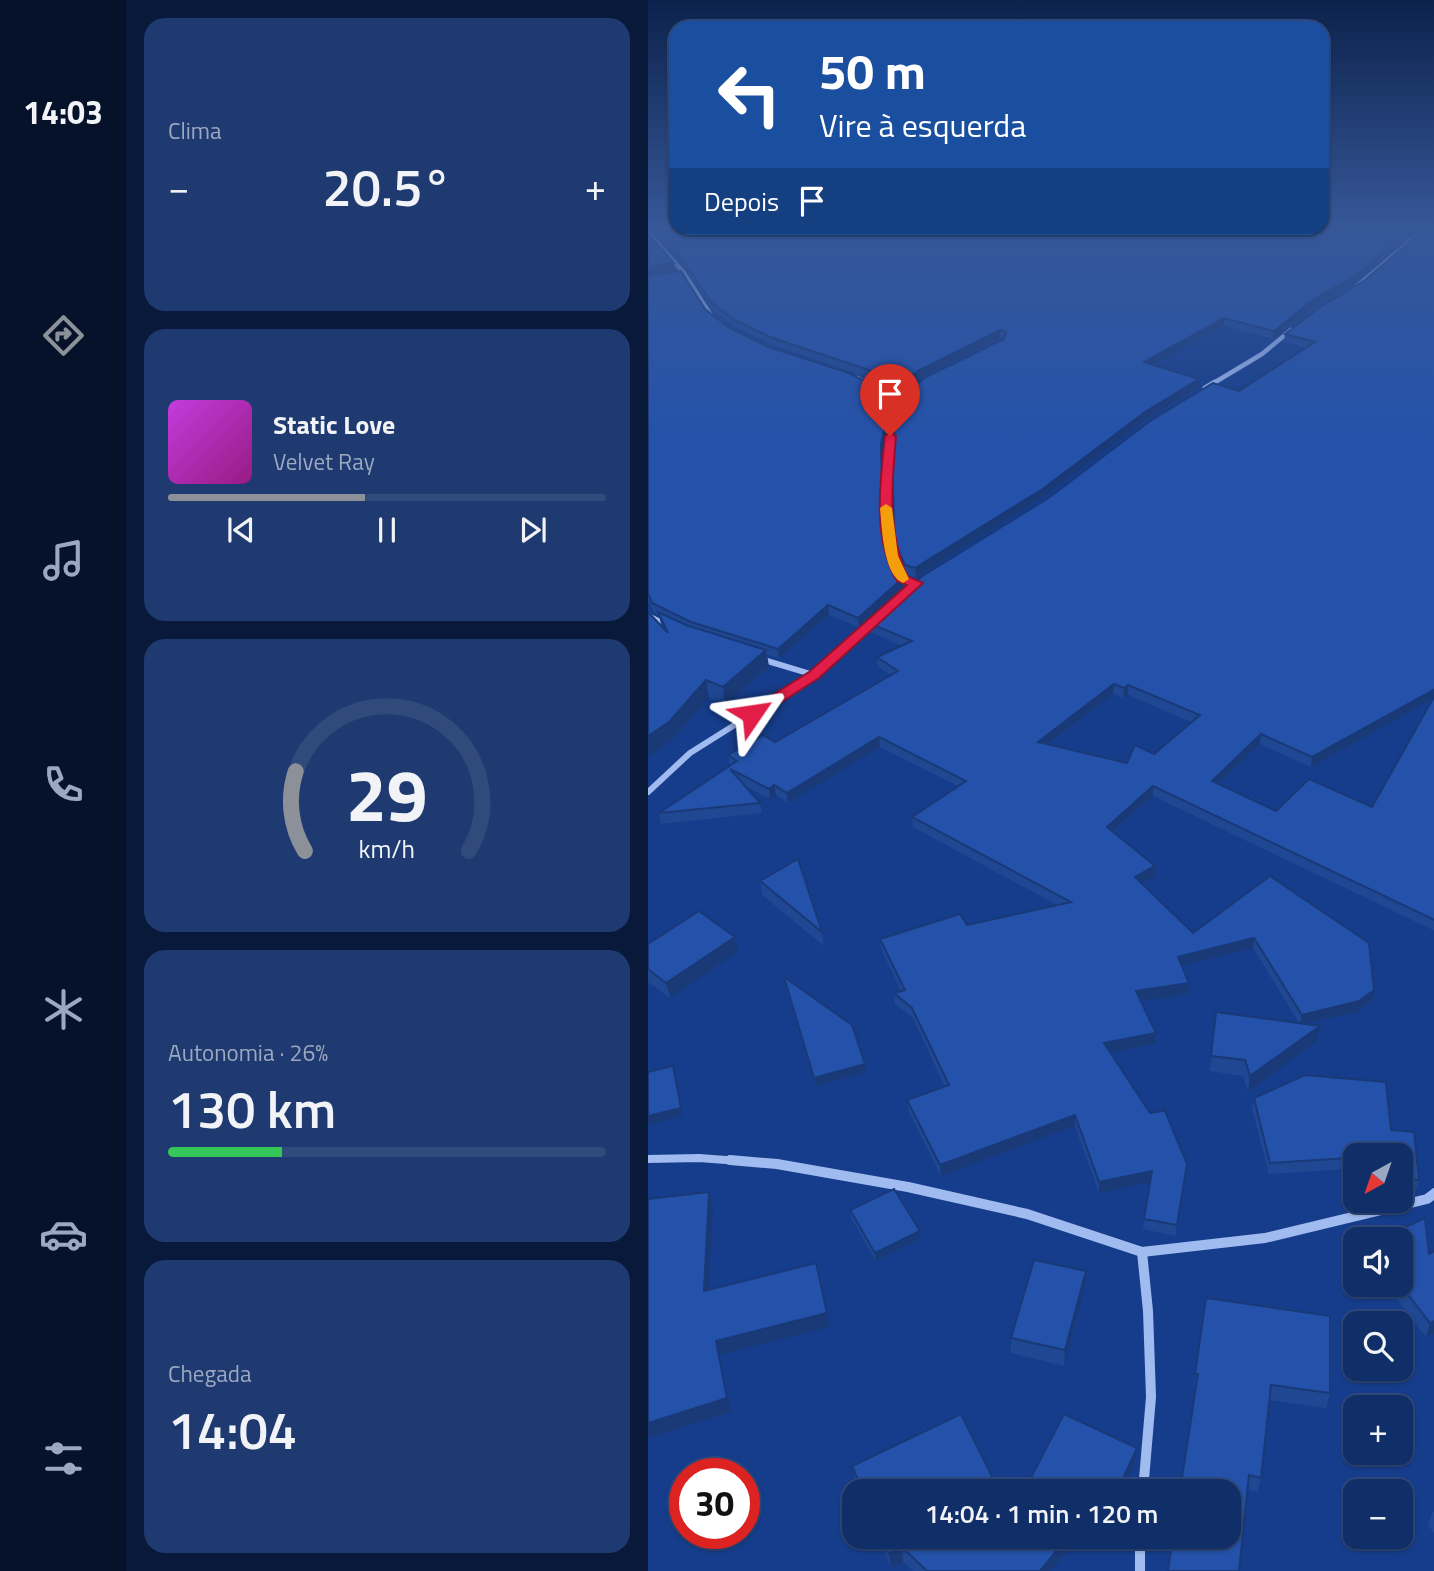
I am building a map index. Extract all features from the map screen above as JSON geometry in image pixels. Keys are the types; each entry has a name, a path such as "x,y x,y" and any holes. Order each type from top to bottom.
{"street":[{"path":"699,298 710,316 722,324"},
{"path":"1194,396 1262,354 1294,328"},
{"path":"854,376 900,399"},
{"path":"917,583 902,579 892,556 886,484 890,436 900,399 918,386"},
{"path":"906,592 927,576"},
{"path":"648,792 690,753 814,675 886,611"},
{"path":"648,616 680,632"},
{"path":"753,656 814,675"},
{"path":"648,1158 699,1158 777,1164 908,1187 1027,1214 1142,1252 1265,1238 1427,1199 1434,1193"},
{"path":"1142,1252 1148,1311 1151,1397 1144,1479"},
{"path":"1140,1549 1140,1571"}],"building":[{"path":"648,298 698,298 705,309 728,327 766,346 846,372 893,394 881,444 883,530 886,549 897,572 905,576 858,618 828,605 778,649 691,622 652,603 648,594"},
{"path":"709,298 1316,298 1274,331 1224,318 1144,362 1199,379 1145,412 1044,488 915,568 905,565 896,546 894,530 892,445 899,407 904,395 924,378 1004,339 1006,332 1000,330 919,370 900,385 866,369 770,337 733,319"},
{"path":"1335,298 1435,298 1435,689 1312,757 1261,734 1212,781 1276,811 1309,779 1372,807 1435,695 1435,920 1153,786 1107,827 1155,866 1135,877 1193,933 1270,876 1369,943 1374,990 1359,1001 1302,1015 1254,938 1178,957 1189,983 1136,991 1156,1033 1104,1043 1150,1113 1163,1111 1163,1106 1187,1164 1177,1225 1144,1219 1152,1171 1099,1182 1075,1115 940,1165 907,1100 949,1085 912,1008 894,993 905,990 880,939 960,914 967,925 1071,902 912,817 966,781 879,737 787,793 774,785 769,789 730,769 760,803 659,813 737,761 728,755 763,735 775,742 898,671 877,657 912,641 869,623 921,577 1050,497 1150,421 1213,383 1239,391 1315,342 1285,334","holes":["1114,684 1124,688 1128,685 1200,715 1154,754 1135,745 1127,763 1038,742"]},
{"path":"648,612 668,633 658,612 686,625 766,650 723,687 706,680 669,722 648,736"},
{"path":"798,859 822,932 760,881"},
{"path":"699,911 735,937 666,983 648,969 648,944"},
{"path":"784,977 852,1025 865,1064 814,1078"},
{"path":"1216,1012 1320,1026 1250,1076 1245,1060 1211,1056"},
{"path":"673,1066 681,1108 648,1116 648,1072"},
{"path":"1305,1075 1386,1082 1391,1130 1414,1132 1419,1180 1413,1179 1413,1143 1343,1143 1343,1158 1270,1163 1254,1098"},
{"path":"894,1189 920,1231 875,1253 850,1210"},
{"path":"709,1192 704,1291 816,1263 827,1313 716,1341 727,1398 648,1423 648,1199"},
{"path":"1425,1218 1429,1254 1435,1251 1435,1321 1430,1323 1410,1297 1413,1297 1413,1227 1406,1227"},
{"path":"1034,1260 1086,1271 1065,1350 1011,1338"},
{"path":"1206,1298 1330,1316 1330,1393 1271,1385 1261,1478 1249,1475 1239,1571 1168,1571 1171,1549 1241,1549 1241,1479 1182,1479 1198,1374 1195,1374"},
{"path":"961,1414 993,1479 858,1479 852,1466"},
{"path":"1064,1414 1137,1448 1123,1479 1030,1479"},
{"path":"904,1549 1058,1549 1040,1571 927,1571"}],"slow traffic":[{"path":"886,508 892,556 903,579"}],"route":[{"path":"752,714 814,675 917,583 902,579 892,556 886,484 890,436"}]}
